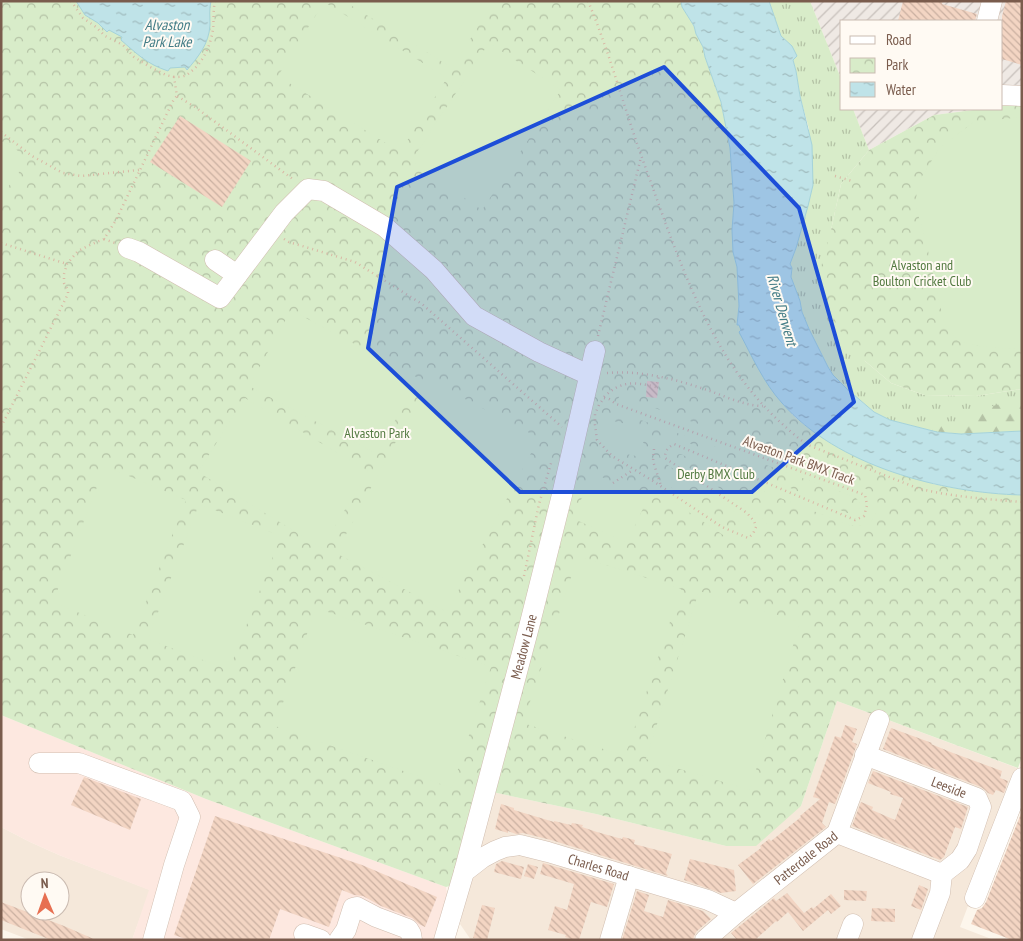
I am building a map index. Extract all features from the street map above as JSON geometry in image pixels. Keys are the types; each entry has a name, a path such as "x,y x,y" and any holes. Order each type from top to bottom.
{"street":[{"path":"987,20 992,1"},
{"path":"1003,95 1022,96"},
{"path":"128,248 139,252 220,298 284,213 308,189 324,191 385,227 434,270 474,316 539,352 589,376"},
{"path":"215,260 237,275"},
{"name":"Meadow Lane","path":"444,940 530,623 595,351"},
{"name":"Patterdale Road","path":"705,940 837,833 879,720"},
{"name":"Leeside","path":"865,755 977,798 981,807 967,849 960,860 942,874"},
{"path":"39,763 79,762 182,802 190,817 153,940"},
{"path":"975,898 1022,778"},
{"path":"837,833 942,874 940,893 922,940"},
{"name":"Charles Road","path":"464,872 495,851 506,847 520,846 548,852 708,900 736,913"},
{"path":"610,940 629,876"},
{"path":"339,940 346,930 353,908 357,907 376,917 408,929 412,940"}],"path":[{"path":"71,1 83,18 105,36 123,46 134,57 150,67 174,77 189,74 205,54 213,29 215,1"},
{"path":"588,1 641,155 698,306 736,372 763,406 799,440 808,445 917,488 955,496 1022,502"},
{"path":"1,427 68,294 64,283 67,264 78,251 104,239 116,220 177,96 174,77"},
{"path":"177,96 209,116 308,189"},
{"path":"1,132 32,156 63,173 81,176 140,170"},
{"path":"595,351 641,155"},
{"path":"834,176 852,181"},
{"path":"270,232 289,242 355,262 422,304 562,427 575,435"},
{"path":"1,243 67,264"},
{"path":"589,376 616,372 659,376 705,389 752,406 763,406"},
{"path":"659,376 656,388 644,384 627,384 612,390 604,398 595,414 595,425 597,440 612,456 661,487"},
{"name":"Alvaston Park BMX Track","path":"604,398 848,488 865,495 867,505 864,516 855,520 674,444 668,447 665,452 665,458 747,513 754,521 756,527 754,534 748,538 722,527 661,487"},
{"path":"654,449 653,461 661,487"},
{"path":"613,483 633,470"}],"highlighted area":[{"path":"664,67 799,208 854,402 752,492 520,492 368,348 397,187"}],"shaded area":[{"path":"810,1 1022,1 1022,103 1003,106 1003,20 840,20 840,76"},
{"path":"853,110 973,110 934,115 869,150"},
{"path":"837,701 1020,769 960,927 994,940 471,940 460,924 469,880 492,792 596,814 726,846 801,806"},
{"path":"1,715 206,799 446,887 447,894 436,940 132,940 149,890 59,855 1,827"},
{"path":"1,827 59,855 150,890 132,940 30,940 1,929"}],"green space":[{"name":"Alvaston Park","path":"1,1 681,1 682,7 694,26 703,47 721,102 730,148 734,203 732,230 737,267 739,306 737,325 739,324 782,403 807,427 933,484 1000,494 1022,495 1022,757 1018,768 837,701 801,806 756,846 726,846 596,814 492,792 469,880 446,887 206,799 1,715"},
{"path":"344,1 494,1 452,68"},
{"path":"769,1 810,1 840,76 840,110 853,110 869,150 841,184 831,230 865,361 891,383 924,395 976,396 1022,389 1022,431 937,432 890,420 874,412 846,388 828,367 802,312 791,277 792,268 790,264 801,230 809,129 800,96 792,46 781,36"},
{"path":"324,2 447,78 400,152 278,76"},
{"path":"489,43 561,90 482,210 411,161"},
{"name":"Alvaston and Boulton Cricket Club","path":"1022,103 1022,389 976,396 924,395 891,383 865,361 837,327 817,282 841,184 869,150 934,115 973,110 1003,110 1003,106"},
{"path":"1022,117 1022,347 1010,349 979,346 958,341 944,323 925,237 915,205 919,181 939,149 974,122"},
{"path":"1,141 11,145 25,157 18,162 19,174 1,195"},
{"path":"291,310 418,378 377,454 249,386"},
{"path":"429,380 539,438 447,612 336,553"},
{"path":"620,395 849,480 875,496 878,508 875,515 869,524 849,525 719,474 681,454 675,455 675,458 680,462 759,514 767,524 767,532 757,542 750,545 732,541 659,492 665,483 728,527 735,526 739,521 738,514 662,461 659,450 663,440 670,438 684,441 847,513 858,511 860,504 855,497 613,410"},
{"path":"245,398 368,471 322,548 198,472"},
{"path":"1022,400 1022,431 961,434 932,431 937,424 959,423 975,411"},
{"path":"608,420 648,430 648,439 643,442 646,448 644,454 641,456 632,455 605,447 599,438 599,430 602,423"},
{"path":"105,466 186,500 133,635 53,602"},
{"path":"594,473 647,500 627,543 572,518"},
{"path":"199,504 281,536 229,670 148,639"},
{"path":"578,556 681,589 625,756 523,723"},
{"path":"699,591 800,622 750,790 646,759"},
{"path":"316,608 491,667 452,788 275,726"}],"water":[{"name":"Alvaston Park Lake","path":"76,1 211,1 208,38 202,50 187,70 185,67 170,68 168,71 143,58 121,40 122,37 109,30 107,32 98,23 85,15"},
{"name":"River Derwent","path":"681,1 769,1 781,36 792,46 797,56 793,60 812,145 813,185 790,264 792,268 791,277 809,329 833,375 874,412 890,420 937,432 961,434 1022,431 1022,495 958,489 925,482 892,472 861,459 831,444 805,425 782,403 769,386 758,369 739,332 741,330 739,325 737,325 739,306 737,267 733,252 734,203 730,148 721,102 703,47 694,26 682,7"}],"building":[{"path":"903,1 943,1 942,4 977,14 975,20 898,20"},
{"path":"1006,1 1022,1 1022,65 1003,59 1002,16"},
{"path":"180,116 251,161 222,207 150,162"},
{"path":"647,381 659,382 657,398 646,397"},
{"path":"845,725 857,729 852,742 857,744 835,804 829,802 822,823 826,827 753,884 738,865 761,848 760,846 769,839 771,841 801,817 820,799 813,797 835,736 841,738"},
{"path":"891,728 1002,771 1000,778 1008,781 1004,793 996,790 993,795 981,787 883,749"},
{"path":"873,771 968,807 961,829 955,827 944,857 940,860 852,826 861,802 873,807 872,810 895,820 903,798 868,783"},
{"path":"84,777 141,799 130,830 71,805"},
{"path":"501,804 514,808 514,810 554,822 583,825 582,827 597,832 622,839 623,837 635,840 634,844 672,854 666,873 668,876 551,840 495,829"},
{"path":"1022,811 1022,940 1012,940 971,924 977,910 982,908 986,902"},
{"path":"215,816 362,865 437,897 425,927 412,918 381,906 363,896 354,895 342,890 329,927 280,909 269,940 189,940 174,935"},
{"path":"690,859 734,870 736,891 721,893 684,880"},
{"path":"502,861 524,867 521,879 494,872 496,864"},
{"path":"543,863 614,884 607,907 591,902 579,940 574,940 565,937 566,935 548,930 555,906 567,910 574,884 540,874"},
{"path":"528,864 538,867 534,879 524,876"},
{"path":"919,885 928,889 921,910 911,906"},
{"path":"844,890 867,891 866,901 844,900"},
{"path":"637,891 649,895 644,911 663,917 668,900 703,911 711,919 697,931 693,940 622,940"},
{"path":"787,893 804,913 812,907 813,909 831,894 841,906 831,914 828,910 803,931 788,912 755,940 737,940 731,933 774,898 776,901"},
{"path":"1,902 20,909 20,921 51,921 96,940 51,940 1,920"},
{"path":"482,905 495,908 487,940 473,938"},
{"path":"872,908 895,909 895,922 871,921"}],"park label":[{"name":"Derby BMX Club","path":"716,474"}]}
